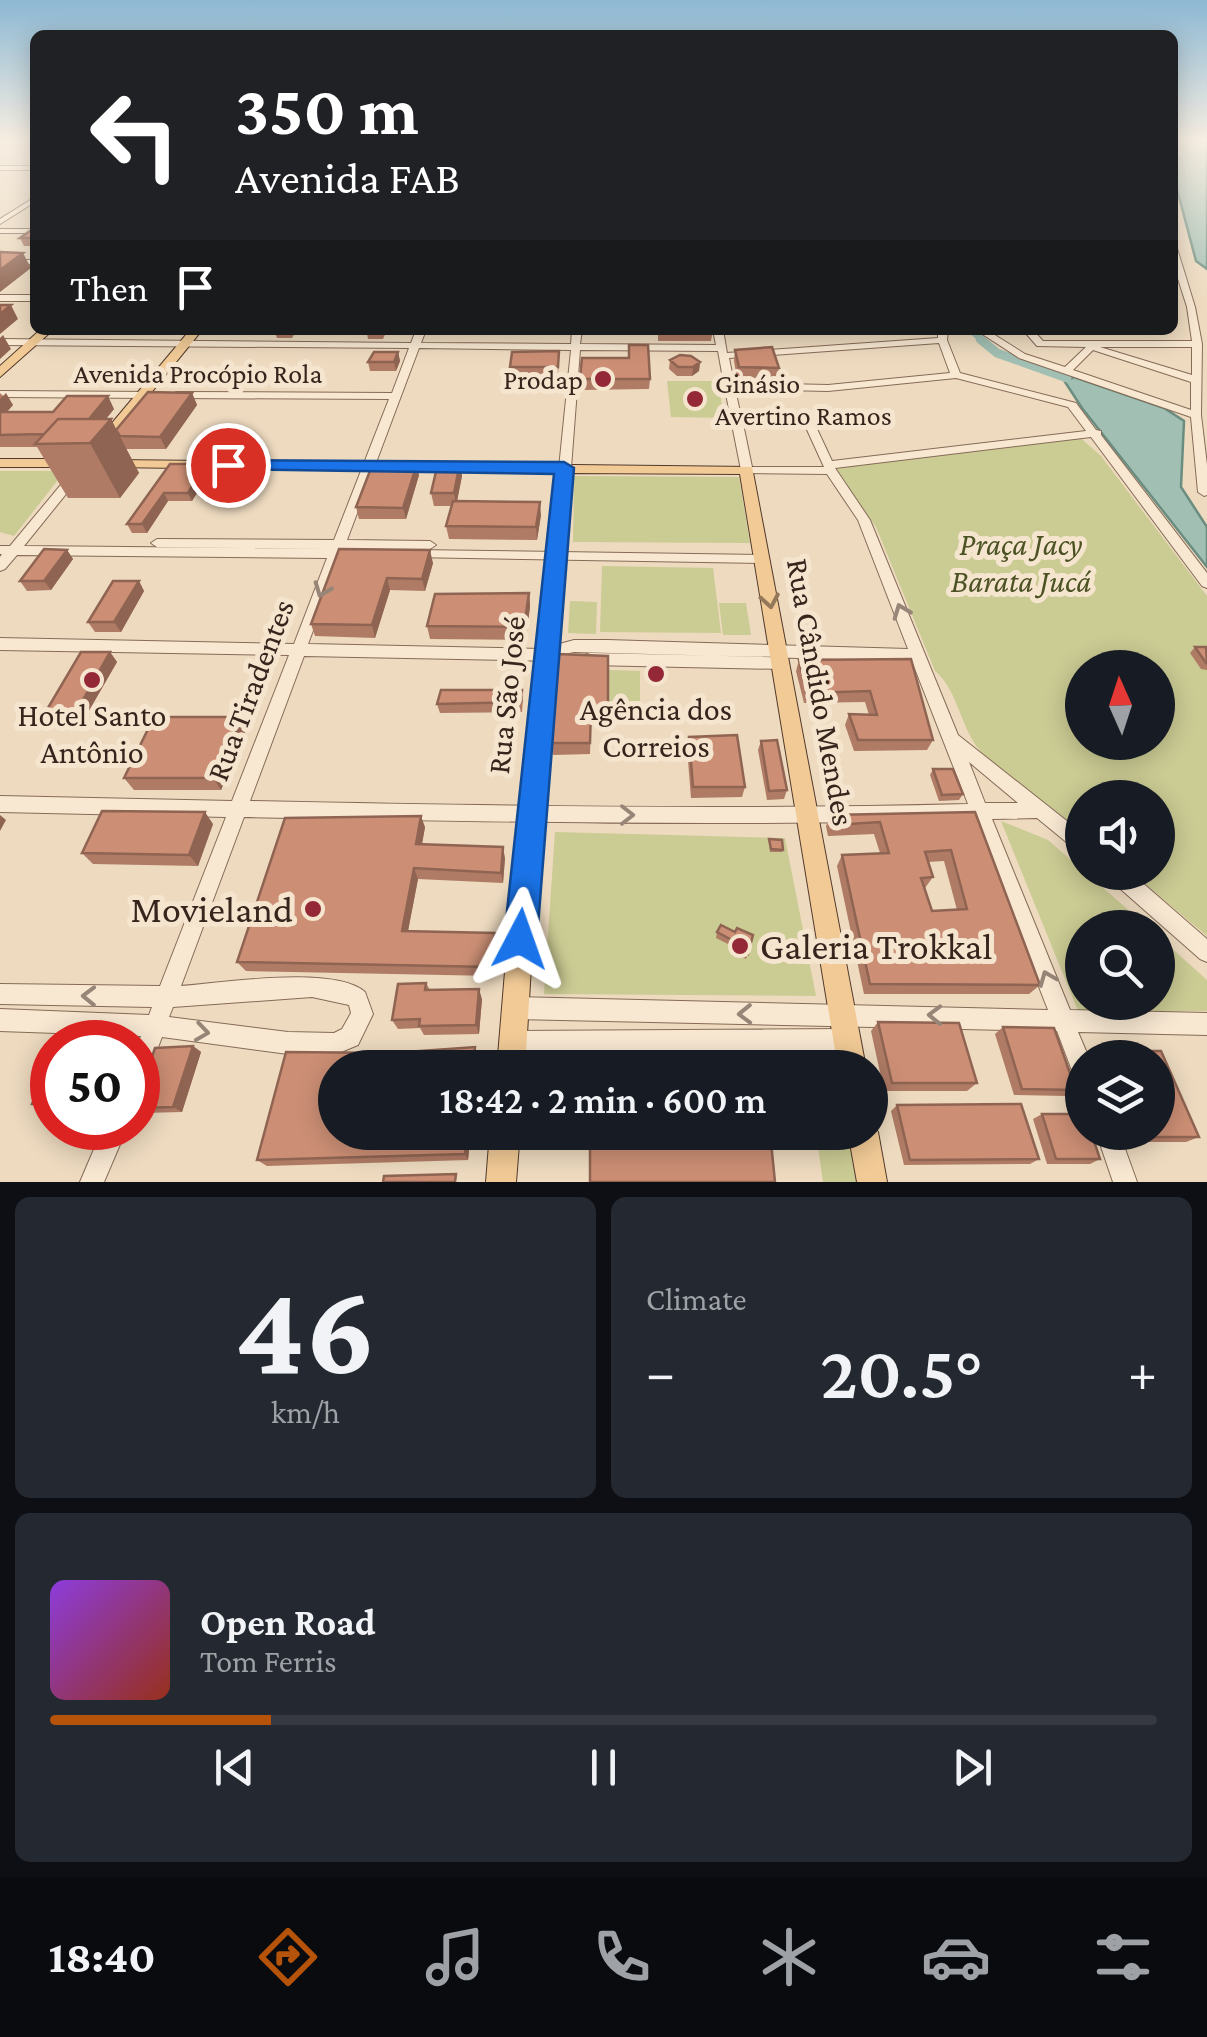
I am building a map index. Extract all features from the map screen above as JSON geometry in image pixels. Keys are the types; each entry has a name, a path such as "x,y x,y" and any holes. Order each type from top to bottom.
{"main road":[{"path":"0,373 42,335"},
{"path":"192,335 143,395 101,457 370,467 747,470"},
{"path":"0,463 86,464"},
{"name":"Rua São José","path":"512,1050 530,815 564,468"},
{"name":"Rua Cândido Mendes","path":"747,470 849,1050"},
{"path":"501,1182 504,1150"},
{"path":"866,1150 872,1182"}],"street":[{"path":"0,205 30,203"},
{"path":"0,222 30,204"},
{"path":"0,231 30,232"},
{"path":"0,262 30,262"},
{"path":"1178,279 1191,307 1197,344 1196,415 1204,492"},
{"path":"0,298 30,298"},
{"path":"1178,307 1191,307"},
{"name":"Rua Tiradentes","path":"158,1020 419,335"},
{"name":"Rua São José","path":"564,468 577,335"},
{"name":"Rua Cândido Mendes","path":"719,335 747,470"},
{"path":"0,342 576,346 721,352 942,335 956,375"},
{"path":"987,335 1005,349 1066,371 1081,382 1196,415"},
{"path":"1032,335 1040,344 1197,344"},
{"path":"1152,335 1162,344"},
{"path":"1089,345 1196,380"},
{"path":"1066,371 1089,345"},
{"path":"727,386 828,388 956,375 1072,405 1084,415 1207,583"},
{"path":"1072,405 1081,382"},
{"name":"Avenida Procópio Rola","path":"0,394 396,396"},
{"path":"734,415 806,418 830,468 864,520 1072,1040"},
{"path":"747,470 830,468 1097,434"},
{"path":"0,566 12,547 86,464"},
{"path":"0,541 12,547 762,555"},
{"path":"0,644 545,653 625,660 918,655"},
{"path":"954,741 1065,830"},
{"path":"0,804 241,806 530,815 808,816 1040,810"},
{"path":"1136,890 1207,952"},
{"path":"0,994 166,998 312,988 352,994 362,1014 350,1038 334,1044 288,1043 160,1027"},
{"path":"515,1008 1207,1024"},
{"path":"704,1015 705,1044"},
{"path":"0,1020 30,1021"},
{"path":"600,1050 847,1040"},
{"path":"92,1182 105,1150"},
{"path":"1113,1150 1125,1182"}],"green space":[{"name":"Ginásio Avertino Ramos","path":"667,381 718,381 724,418 671,417"},
{"name":"Praça Jacy Barata Jucá","path":"1076,434 1101,456 1207,596 1207,936 1152,890 1175,890 1175,780 1065,780 1065,819 1018,784 982,753 969,733 949,689 935,671 876,527 833,468"},
{"path":"0,471 65,471 14,536 0,532"},
{"path":"574,476 739,477 750,543 573,542"},
{"path":"602,566 713,568 721,633 600,632"},
{"path":"570,601 597,602 596,634 568,633"},
{"path":"719,603 746,603 751,635 723,635"},
{"path":"608,670 640,671 640,722 607,721"},
{"path":"1001,821 1048,840 1065,855 1065,890 1105,890 1128,910 1065,910 1065,979"},
{"path":"555,832 785,838 816,996 544,994"},
{"path":"1175,951 1207,980 1207,1011 1175,1011"},
{"path":"818,1150 852,1150 857,1182 823,1182"}],"shaded area":[{"path":"1178,194 1207,194 1207,269 1196,261"},
{"path":"1074,377 1164,408 1184,421 1181,487 1207,527 1207,567 1082,408 1065,382"}],"building":[{"path":"0,252 23,253 0,270"},
{"path":"629,345 648,345 650,379 580,379 582,358 629,358"},
{"path":"772,347 779,368 739,367 735,350"},
{"path":"559,351 558,367 510,367 512,352"},
{"path":"374,352 398,352 394,362 368,362"},
{"path":"680,355 700,362 693,367 678,367 670,360"},
{"path":"148,392 192,393 160,437 120,436 116,430"},
{"path":"67,396 108,396 89,419 58,419 44,434 0,435 0,412 53,412"},
{"path":"58,419 111,419 90,443 35,444"},
{"path":"373,463 417,464 403,508 356,507"},
{"path":"438,463 460,463 454,493 431,493"},
{"path":"170,464 206,464 188,493 164,493 142,524 127,524"},
{"path":"453,501 540,502 536,527 446,526"},
{"path":"44,549 67,550 44,581 20,581"},
{"path":"339,549 430,550 422,579 387,578 372,625 311,624"},
{"path":"113,581 139,581 114,622 88,622"},
{"path":"529,593 524,627 427,626 435,594"},
{"path":"1195,647 1206,647 1207,663 1206,663"},
{"path":"81,652 110,652 76,712 45,713"},
{"path":"557,654 608,656 608,709 591,709 590,743 552,743"},
{"path":"911,659 933,740 858,740 849,714 877,715 870,691 807,693 799,660"},
{"path":"441,690 522,690 521,702 437,704"},
{"path":"154,717 239,717 213,778 124,778"},
{"path":"737,735 745,787 693,787 689,737"},
{"path":"777,740 787,790 769,791 761,741"},
{"path":"933,769 953,769 963,794 942,795"},
{"path":"102,811 205,812 189,855 82,853"},
{"path":"975,812 1040,985 870,984 842,855 889,853 880,822 833,825 831,815","holes":["951,850 967,909 932,911 921,878 933,877 925,852"]},
{"path":"421,816 416,844 503,847 501,873 414,868 402,931 495,933 491,967 237,962 285,818"},
{"path":"769,839 782,840 783,850 771,849"},
{"path":"721,925 753,935 748,954 730,946 732,940 717,932"},
{"path":"426,983 425,990 479,989 476,1025 419,1026 420,1019 392,1020 398,984"},
{"path":"878,1022 959,1023 977,1083 892,1083 888,1050 884,1050"},
{"path":"1003,1027 1054,1028 1065,1059 1065,1090 1022,1089"},
{"path":"193,1046 173,1107 160,1107 160,1048"},
{"path":"286,1052 318,1052 318,1150 465,1150 465,1154 257,1160"},
{"path":"1175,1083 1199,1137 1175,1137"},
{"path":"1021,1104 1039,1159 910,1160 897,1105"},
{"path":"1042,1114 1065,1114 1065,1150 1097,1150 1100,1159 1056,1159"},
{"path":"590,1150 772,1150 775,1182 590,1182"},
{"path":"456,1174 455,1182 383,1182 384,1176"}],"waterway":[{"path":"976,335 983,341"},
{"path":"980,339 997,353 1067,378"}],"place":[{"name":"Prodap","path":"603,379"},
{"name":"Ginásio Avertino Ramos","path":"695,399"},
{"name":"Agência dos Correios","path":"656,674"},
{"name":"Hotel Santo Antônio","path":"92,680"},
{"name":"Movieland","path":"313,909"},
{"name":"Galeria Trokkal","path":"740,946"}],"route":[{"path":"228,465 564,468 520,939"}]}
